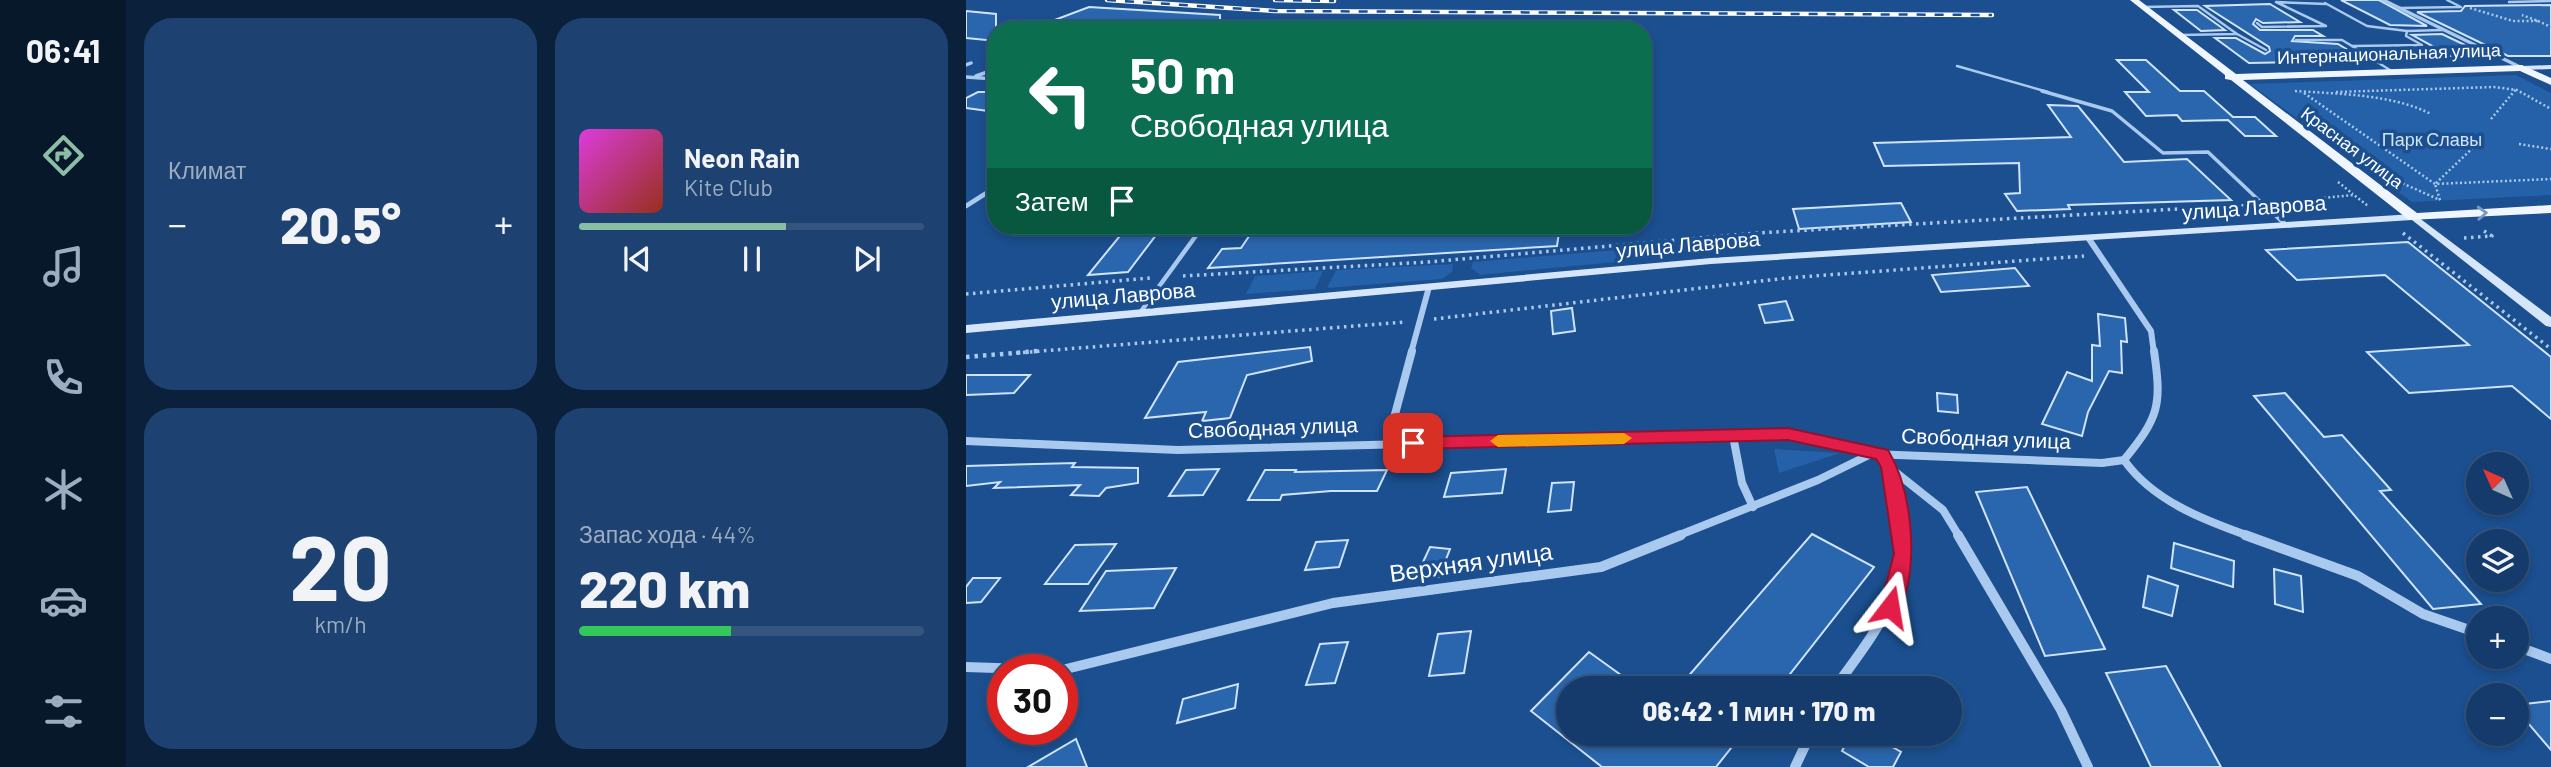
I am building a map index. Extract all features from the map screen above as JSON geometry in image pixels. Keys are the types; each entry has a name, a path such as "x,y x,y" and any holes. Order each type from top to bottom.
{"main road":[{"name":"Красная улица","path":"2138,3 2551,323"},
{"name":"Интернациональная улица","path":"2229,76 2551,67"},
{"path":"2522,68 2551,82"},
{"path":"2414,217 2551,209"},
{"name":"улица Лаврова","path":"966,329 1711,261 2414,217"}],"street":[{"path":"2383,0 2522,68"},
{"path":"972,78 987,72"},
{"path":"966,77 987,79"},
{"path":"966,206 987,193"},
{"path":"2089,239 2151,331 2159,388 2151,427 2124,460 2136,477 2196,516 2358,576 2423,614 2466,629"},
{"path":"1387,444 1429,287"},
{"name":"Свободная улица","path":"966,441 1178,450 1788,434 1871,454 2102,463 2124,460"},
{"path":"1732,436 1742,483 1753,507"},
{"name":"Верхняя улица","path":"1078,666 1333,603 1601,567 1753,507 1871,454"},
{"path":"1843,676 1890,607 1904,554 1889,467 1882,454"},
{"path":"1889,467 1943,510 2061,710 2088,767"},
{"path":"2529,651 2551,659"},
{"name":"Верхняя улица","path":"966,667 987,668"},
{"path":"1795,767 1805,746"}],"lane":[{"path":"2319,0 2368,26 2407,31 2443,30"},
{"path":"2399,8 2461,6 2447,0"},
{"path":"2509,2 2551,1"},
{"path":"2257,23 2262,27 2326,26 2307,14 2291,14 2276,2 2326,4"},
{"path":"2138,3 2198,6 2237,34 2266,50"},
{"path":"2352,46 2422,45 2406,36 2407,31"},
{"path":"2177,35 2237,34"},
{"path":"2296,40 2342,40 2393,72"},
{"path":"1957,66 2112,111 2163,153 2208,152 2285,224"},
{"path":"1139,314 1196,235"}],"path":[{"path":"2538,21 2551,27"},
{"path":"2498,68 2509,75 2517,90"},
{"path":"2303,93 2494,87 2517,90 2551,109"},
{"path":"2291,90 2347,95 2419,107 2431,114"},
{"path":"2491,119 2517,90"},
{"path":"2303,93 2435,184 2551,179"},
{"path":"2435,184 2479,142"},
{"path":"2519,144 2551,149"},
{"path":"2373,162 2404,184 2440,201 2435,184"},
{"path":"2443,239 2492,236 2461,214"},
{"path":"966,357 1422,320 1787,278 2099,255"}],"green space":[{"name":"Парк Славы","path":"2516,75 2551,93 2551,195 2412,202 2250,84"},
{"path":"1617,250 1615,262 1480,275 1471,268 1473,262"},
{"path":"1453,264 1452,272 1442,279 1327,288 1336,270"},
{"path":"1323,271 1315,289 1246,294 1255,276"},
{"path":"1774,449 1840,453 1779,473"}],"building":[{"path":"2341,0 2379,0 2427,26 2390,25"},
{"path":"2270,4 2300,22 2263,23 2256,19 2253,24 2260,30 2313,30 2323,36 2295,36 2292,41 2338,44 2366,61 2249,63 2215,38 2236,38 2265,54 2270,51 2269,47 2205,6"},
{"path":"2551,5 2551,56 2508,56 2417,12 2461,11 2465,6"},
{"path":"1089,7 1220,15 1220,21 1052,21"},
{"path":"2174,10 2197,10 2225,30 2201,31"},
{"path":"966,11 996,14 996,21 987,21 987,40 966,38"},
{"path":"2442,34 2490,57 2454,58 2412,35"},
{"path":"2117,60 2146,60 2180,91 2204,91 2233,117 2255,117 2276,136 2245,136 2228,120 2182,121 2177,115 2146,116 2125,92 2149,92"},
{"path":"978,92 987,92 987,111 966,108 966,98"},
{"path":"2048,105 2078,106 2124,162 2187,159 2231,200 2068,205 2070,209 2017,211 2005,194 2020,193 2019,163 1884,166 1874,143 2071,137"},
{"path":"1901,203 1911,222 1799,229 1793,209"},
{"path":"1121,235 1156,235 1128,272 1088,275"},
{"path":"1250,235 1559,235 1557,246 1208,268 1222,249 1241,248"},
{"path":"2408,242 2551,357 2551,419 2512,386 2409,393 2367,352 2469,345 2385,275 2297,280 2266,250"},
{"path":"2015,268 2029,286 1941,292 1932,275"},
{"path":"1786,301 1793,320 1765,323 1759,305"},
{"path":"1572,308 1575,331 1553,334 1551,311"},
{"path":"2098,314 2125,318 2127,342 2121,341 2122,373 2109,371 2088,412 2082,436 2042,424 2067,372 2092,381 2092,345 2100,346"},
{"path":"1310,347 1312,361 1247,375 1230,418 1202,421 1206,412 1145,418 1178,362"},
{"path":"966,375 1030,375 1014,393 966,395"},
{"path":"1937,393 1957,395 1958,413 1938,411"},
{"path":"2285,393 2324,437 2342,435 2391,490 2380,491 2466,587 2466,592 2470,592 2481,604 2433,609 2254,396"},
{"path":"1075,463 1072,467 1138,468 1138,483 1106,488 1099,496 1071,495 1080,485 994,488 1000,482 966,486 966,466"},
{"path":"1219,469 1203,495 1169,496 1186,470"},
{"path":"1506,469 1502,493 1444,497 1451,473"},
{"path":"1265,470 1387,470 1377,491 1331,491 1282,495 1280,500 1248,500"},
{"path":"1574,482 1571,510 1548,512 1552,483"},
{"path":"2027,487 2105,649 2045,656 1976,492"},
{"path":"1812,534 1874,567 1788,676 1688,676"},
{"path":"1348,540 1339,567 1305,570 1316,542"},
{"path":"2174,543 2234,561 2233,587 2171,568"},
{"path":"1116,544 1088,584 1045,584 1075,545"},
{"path":"1430,547 1450,549 1439,577 1416,577"},
{"path":"1176,568 1154,608 1080,611 1106,571"},
{"path":"2274,569 2301,576 2303,612 2275,604"},
{"path":"2148,576 2178,586 2172,616 2143,607"},
{"path":"973,578 1000,578 981,602 966,603 966,587"},
{"path":"1471,631 1464,673 1429,676 1438,634"},
{"path":"1348,642 1335,683 1306,685 1320,644"},
{"path":"1589,652 1622,676 1565,676"},
{"path":"2166,666 2221,767 2151,767 2106,673"},
{"path":"1238,684 1235,708 1177,723 1183,699"},
{"path":"1556,686 1556,731 1531,711"},
{"path":"2551,701 2551,750 2529,724 2529,704"},
{"path":"1078,744 1087,767 1028,767 1066,745"},
{"path":"1575,746 1733,746 1716,767 1602,767"},
{"path":"1845,746 1891,746 1901,752 1893,767 1869,767 1842,751"}],"railway":[{"path":"1107,0 1275,11 1992,15"},
{"path":"1275,0 1334,1"}],"slow traffic":[{"path":"1498,441 1624,438"}],"route":[{"path":"1413,443 1788,434 1871,454 1882,454 1889,467 1895,493 1904,554 1890,607"}]}
